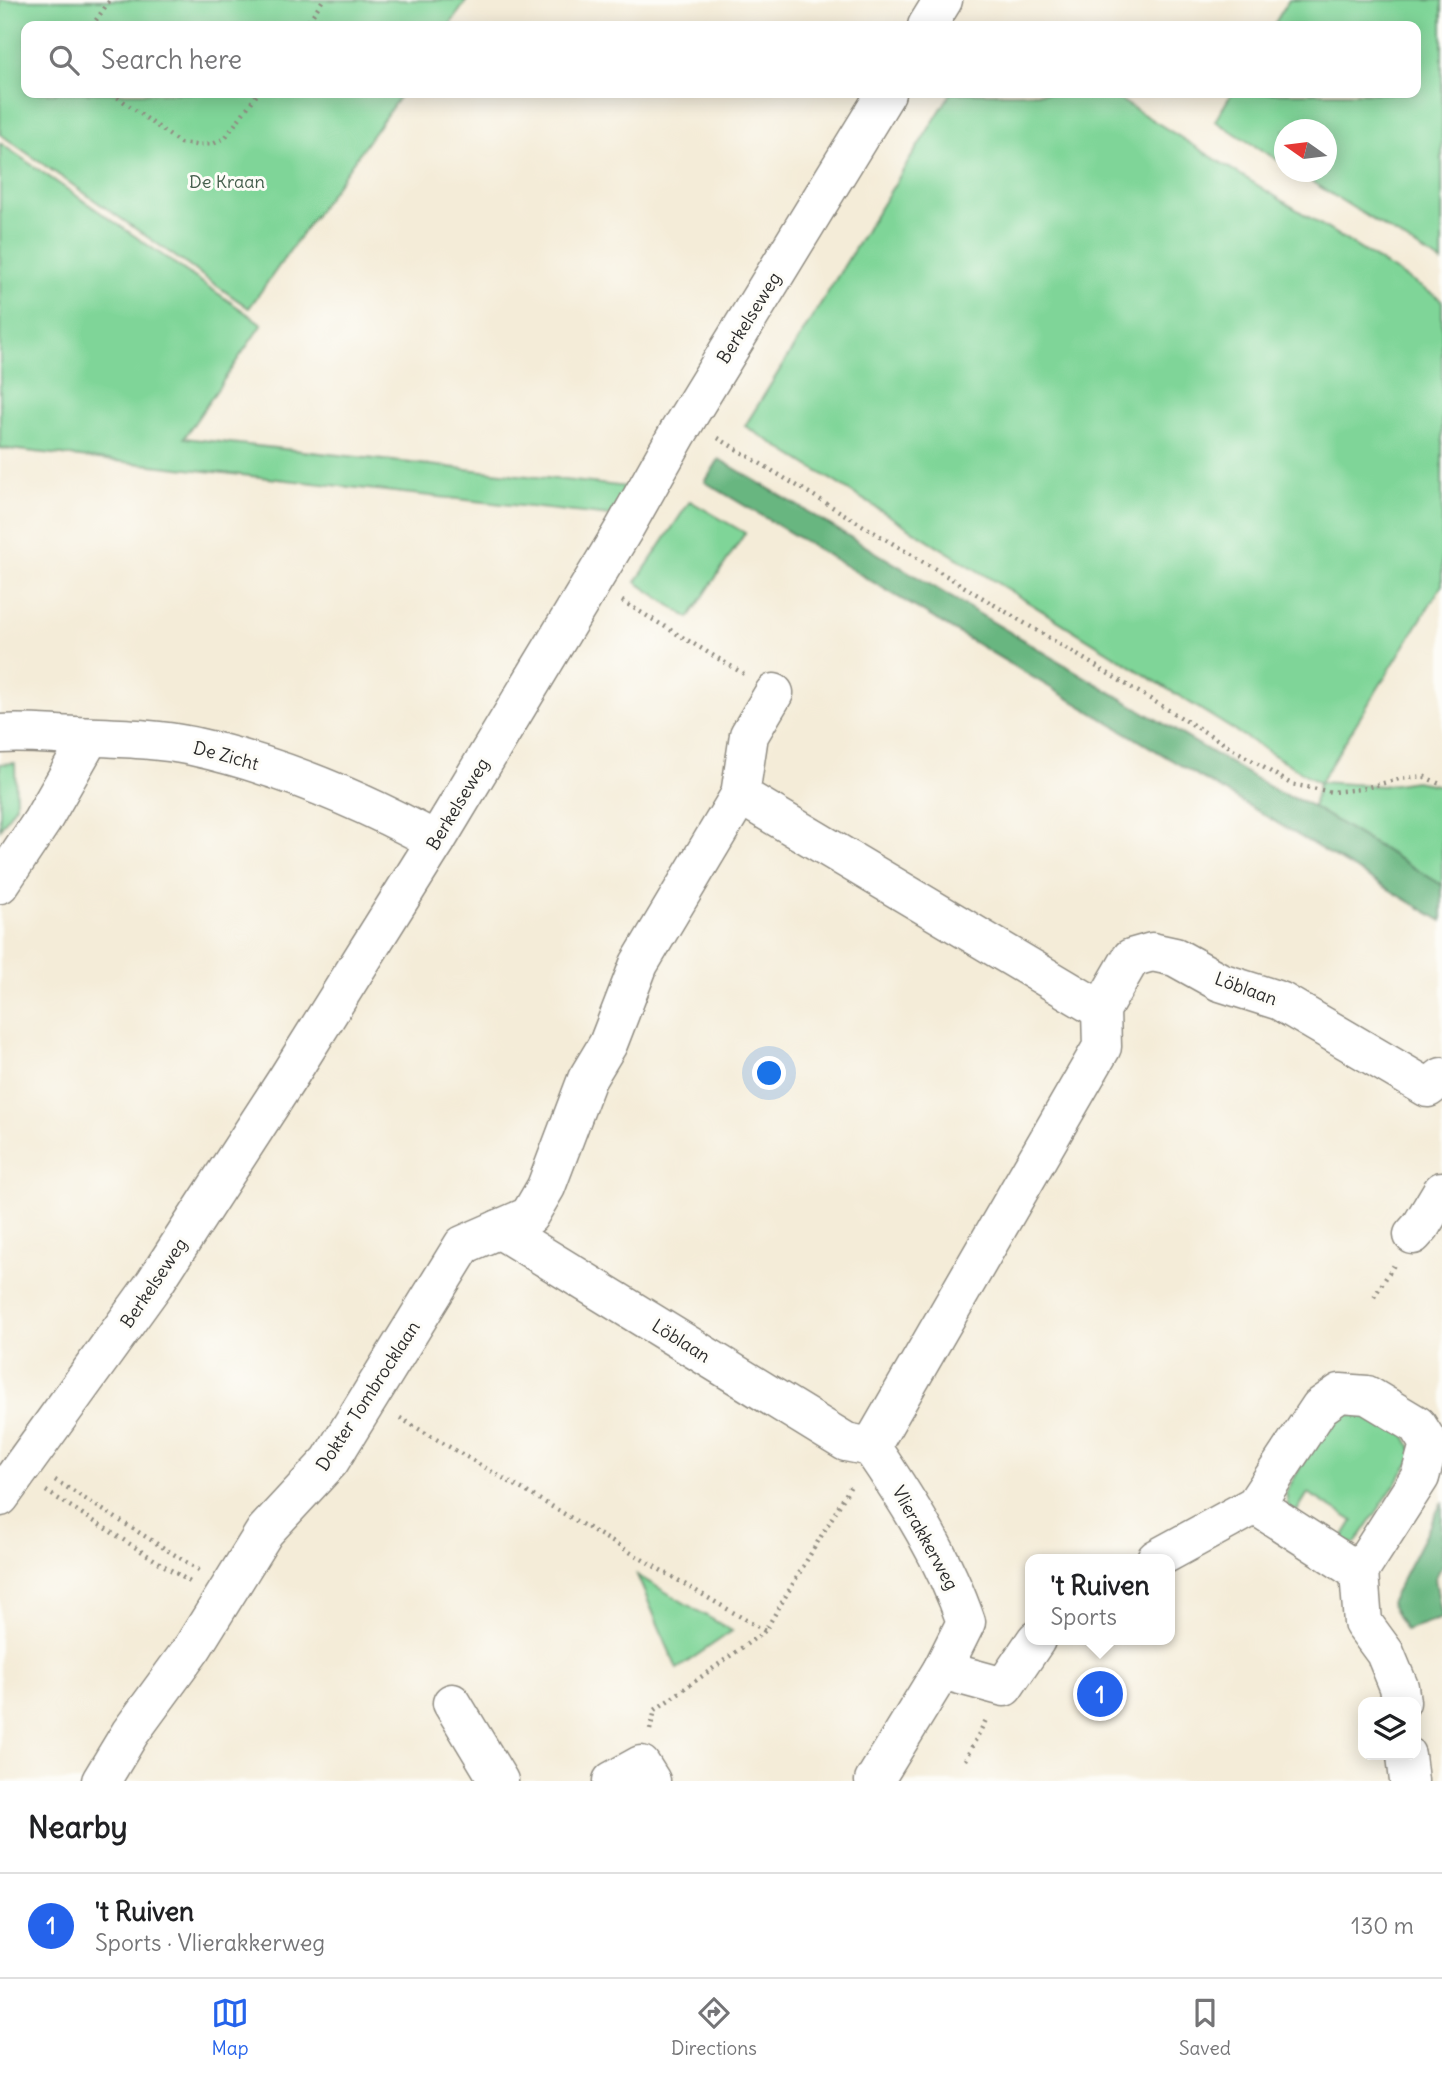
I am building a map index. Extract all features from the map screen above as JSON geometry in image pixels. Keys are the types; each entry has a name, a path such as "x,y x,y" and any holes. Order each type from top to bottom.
{"street":[{"path":"930,21 943,0"},
{"name":"Berkelseweg","path":"14,1477 154,1284 287,1079 436,841 592,583 678,433 883,98"},
{"path":"499,1229 529,1216 546,1187 587,1079 608,1044 639,964 740,795 749,735 774,693"},
{"name":"De Zicht","path":"0,734 140,739 191,746 309,780 384,813 436,841"},
{"path":"0,884 42,821 90,737"},
{"path":"740,795 1101,1010 1102,1047 871,1447"},
{"name":"Löblaan","path":"1101,1010 1131,958 1152,952 1175,957 1220,982 1280,1001 1437,1089"},
{"path":"1413,1235 1421,1227 1442,1191"},
{"name":"Löblaan","path":"499,1229 846,1442 871,1447"},
{"name":"Dokter Tombrocklaan","path":"101,1781 130,1733 193,1647 265,1531 330,1461 463,1245 499,1229"},
{"path":"1165,1554 1255,1505 1320,1407 1340,1393 1367,1395 1417,1425 1429,1444 1420,1478 1359,1573 1363,1623 1385,1653 1400,1697"},
{"name":"Vlierakkerweg","path":"871,1447 891,1475 954,1586 966,1622 942,1670 874,1781"},
{"path":"1255,1505 1359,1573"},
{"path":"942,1670 1004,1687 1033,1645"},
{"path":"452,1703 499,1781"},
{"path":"1407,1760 1409,1781"}],"path":[{"path":"95,21 110,0"},
{"path":"308,21 323,0"},
{"path":"119,98 180,143 196,145 213,144 225,138 254,98"},
{"path":"716,437 1291,784 1332,792 1423,776 1442,785"},
{"path":"592,583 774,693"},
{"path":"369,1400 765,1631"},
{"path":"635,1775 656,1710 765,1631 871,1447"},
{"path":"14,1477 224,1595"},
{"path":"14,1477 224,1595"},
{"path":"965,1760 1004,1687"}],"green space":[{"name":"De Kraan","path":"0,0 467,0 452,21 21,21 21,98 398,98 249,308 0,134"},
{"path":"1289,0 1442,0 1442,263 1312,182 1337,182 1337,119 1274,119 1274,158 1215,121 1229,98 1421,98 1421,21 1276,21"},
{"path":"948,98 1117,98 1442,300 1442,585 1320,782 1382,786 1415,781 1442,786 1442,885 1313,807 1319,783 745,426"},
{"path":"0,143 262,324 184,438 628,487 610,516 0,448"},
{"path":"719,459 1280,793 1306,803 1442,885 1442,921 705,482"},
{"path":"690,501 745,533 689,618 636,582"},
{"path":"15,763 16,805 0,829 0,764"},
{"path":"1345,1406 1404,1434 1415,1455 1355,1544 1340,1542 1353,1521 1308,1493 1294,1516 1288,1508 1286,1492 1329,1418"},
{"path":"1442,1502 1442,1565 1435,1579 1442,1618 1405,1630 1390,1603"},
{"path":"637,1575 732,1631 677,1669"}],"place":[{"name":"'t Ruiven","path":"1100,1694"}]}
